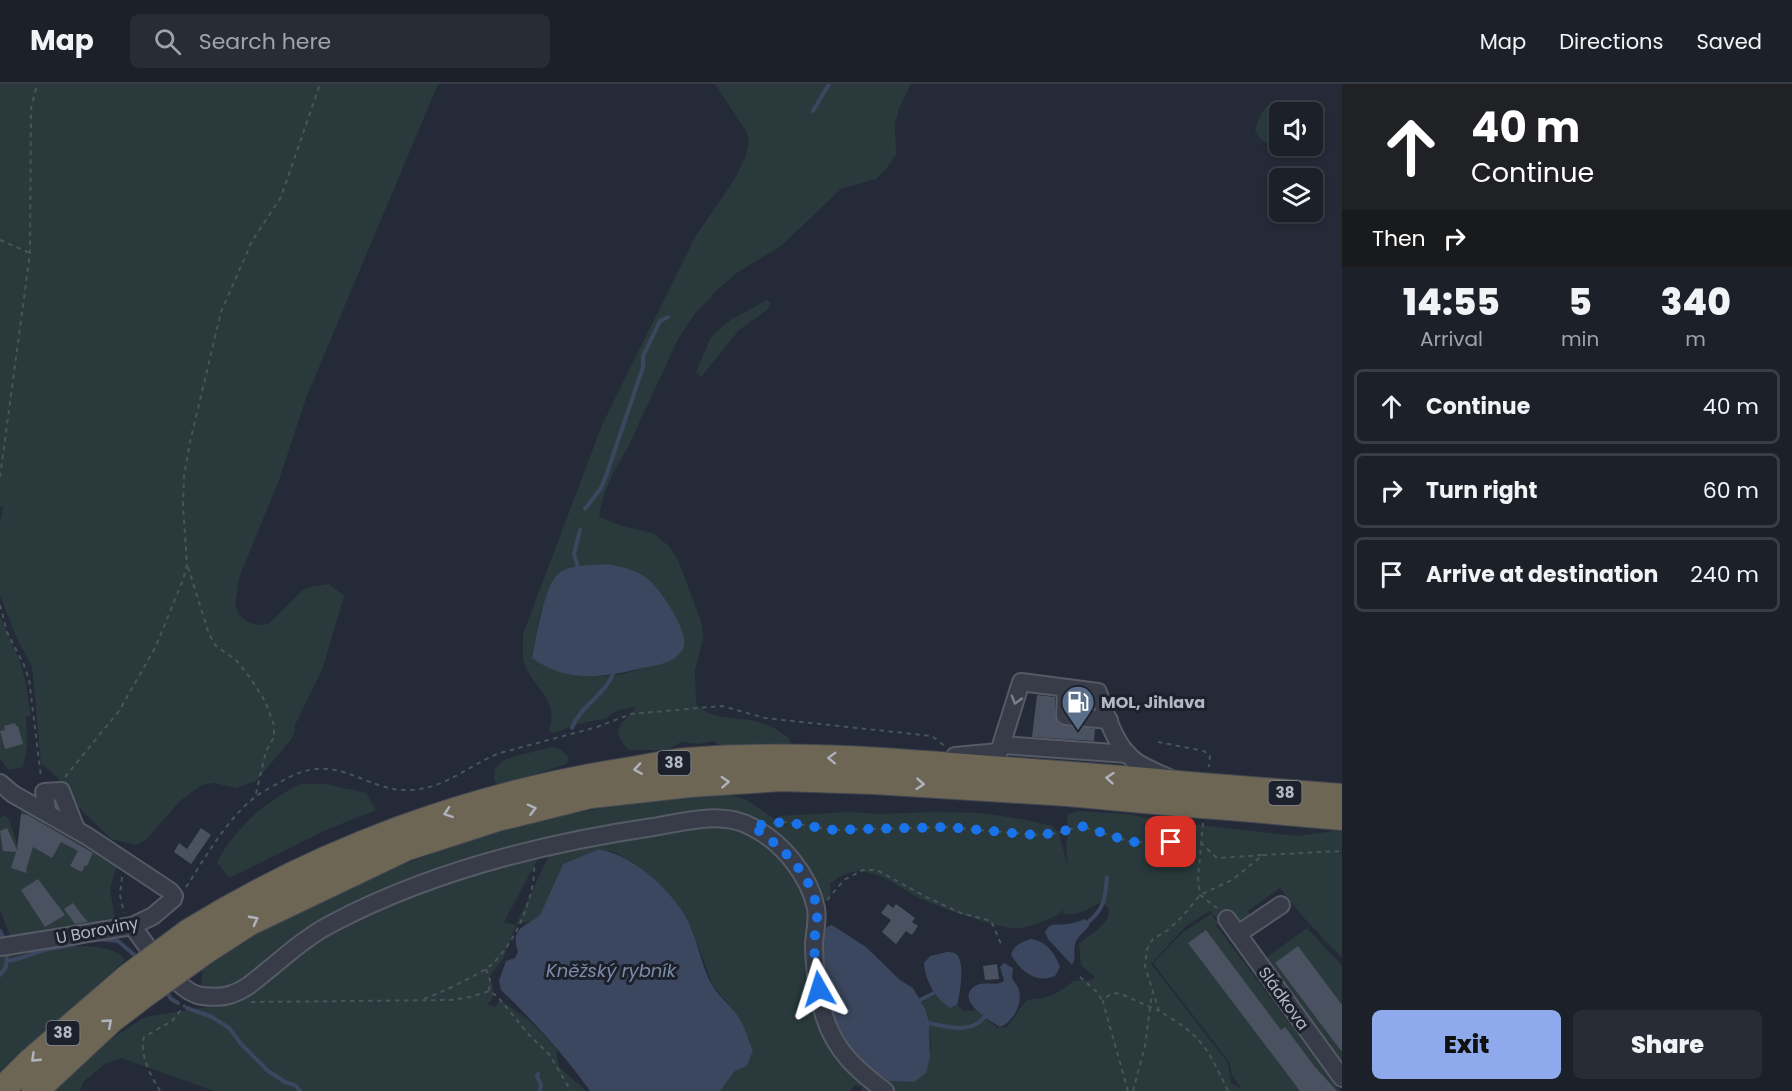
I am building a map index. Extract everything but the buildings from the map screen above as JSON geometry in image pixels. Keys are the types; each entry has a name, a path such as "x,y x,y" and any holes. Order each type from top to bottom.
{"highway":[{"name":"38","path":"1,1091 48,1046 197,941 241,900 308,867 397,830 488,800 586,777 685,761 781,757 877,760 1186,791 1342,817"},
{"name":"38","path":"197,941 249,922 405,848 498,818 591,795 690,784 782,778 874,781 1068,793 1186,791"},
{"name":"38","path":"1228,797 1342,798"},
{"name":"38","path":"35,1091 111,1020 136,986"}],"street":[{"path":"877,760 999,752 1021,682 1098,692 1116,738 1128,754 1137,762 1186,791"},
{"path":"1066,688 1065,716 1109,720"},
{"path":"1003,745 1128,754"},
{"path":"0,783 13,794 76,829 125,860 174,896"},
{"path":"48,814 52,792"},
{"path":"52,792 76,829"},
{"path":"132,926 179,984 198,996 231,995 250,985 296,947 328,926 369,905 449,874 529,851 595,836 694,820 726,818 752,826 772,840 792,859 809,888 817,910 814,946 825,1018 840,1050 857,1070 885,1091"},
{"name":"U Boroviny","path":"6,946 132,926 153,916 174,896"},
{"path":"1238,934 1281,905"},
{"name":"Sládkova","path":"1227,919 1342,1078"}],"path":[{"path":"0,477 30,253 31,109 37,84"},
{"path":"255,798 267,751 274,737 274,725 265,701 249,676 236,660 216,646 209,634 187,565 183,506 184,476 189,441 221,312 252,241 280,197 320,84"},
{"path":"0,240 30,253"},
{"path":"52,792 119,711 155,648 187,565"},
{"path":"0,604 7,632 29,679 52,792"},
{"path":"174,896 186,887 223,833 255,798 286,778 307,769 333,769 393,790 410,790 437,785 463,774 487,758 520,746 597,727 623,716 722,706 765,718 932,736 956,756"},
{"path":"752,826 784,822 834,830 937,827 1035,835 1057,833 1081,826 1131,842 1201,843 1217,858 1342,851"},
{"path":"422,1000 486,969 504,950 528,908 534,867 529,851"},
{"path":"1159,1011 1145,966 1147,949 1153,939 1175,923 1200,895 1232,880 1255,864 1263,855"},
{"path":"125,860 121,883 122,911 132,926"},
{"path":"817,910 844,880 863,870 877,870 961,913 991,921 1002,946"},
{"path":"1200,895 1221,911 1227,919"},
{"path":"486,969 490,980 489,991"},
{"path":"1080,977 1098,993 1103,1002 1128,1091"},
{"path":"1133,1091 1145,1046 1152,990"},
{"path":"231,995 255,1003 407,1002 470,998 489,991"},
{"path":"489,991 497,996 530,1036 549,1054 572,1091"},
{"path":"160,1091 150,1073 142,1050 144,1037 172,1021 193,993"},
{"path":"1103,1002 1107,995 1121,994 1176,1021 1200,1040 1210,1054 1228,1091"}],"shaded area":[{"path":"0,84 438,84 306,398 279,480 239,578 235,605 240,616 248,622 259,625 268,624 309,587 329,584 344,596 322,670 294,727 295,731 291,740 256,781 236,788 214,783 202,785 180,801 146,840 136,845 111,839 76,805 57,777 41,763 32,666 17,639 0,595 0,524 3,507 0,507"},
{"path":"715,84 911,84 899,108 895,124 896,154 887,168 876,179 841,189 781,246 738,272 713,293 696,312 678,339 628,447 612,475 602,500 599,517 622,526 653,533 669,546 678,560 702,624 703,640 695,670 696,704 709,713 755,721 769,726 789,738 790,744 763,743 731,747 721,746 714,741 698,744 681,742 668,750 629,750 619,737 618,731 636,707 618,710 604,719 586,722 553,733 549,730 551,710 548,702 524,663 523,634 602,425 695,237 734,180 746,156 749,139","holes":["608,564 641,669 614,676 591,676 532,657 540,614 552,584 577,566"]},
{"path":"1269,105 1269,144 1259,138 1255,130"},
{"path":"767,300 771,304 767,310 739,330 701,377 696,372 710,339 732,319"},
{"path":"0,617 20,662 31,716 26,716 27,745 23,767 9,770 0,759"},
{"path":"552,747 561,749 568,757 567,764 507,783 497,784 494,780 495,768 504,760"},
{"path":"300,784 326,784 366,793 376,810 326,830 229,878 217,862 233,837 263,808"},
{"path":"719,792 747,800 788,828 779,816 848,812 882,814 933,812 981,813 1021,819 1053,826 1059,833 1068,868 1067,815 1077,811 1127,814 1163,821 1297,836 1342,830 1342,958 1305,919 1280,888 1248,911 1253,919 1240,921 1227,915 1219,921 1210,911 1186,926 1151,964 1228,1063 1231,1083 1242,1089 1232,1075 1229,1062 1153,963 1182,933 1211,914 1218,923 1216,925 1340,1091 885,1091 878,1086 889,1081 914,1082 928,1060 931,1037 921,1002 936,995 947,1007 957,1005 963,1011 976,1010 997,1028 1007,1027 1028,1000 1051,995 1073,981 1092,980 1095,977 1081,965 1079,944 1103,925 1109,909 1101,902 1082,912 1067,914 1062,913 1063,906 1060,914 1038,923 1022,928 1008,927 982,921 939,906 887,880 865,872 843,875 832,883 830,882 831,893 828,899 822,902 750,819 547,842 504,922 516,925 503,959 489,977 493,987 492,1000 487,1004 495,1007 500,1000 530,1021 556,1048 559,1067 586,1091 214,1091 122,1058 106,1063 84,1081 79,1091 52,1091 99,1047 145,1017 208,1007 200,996 203,967 252,937 354,885 407,863 517,828 629,803"},
{"path":"22,806 95,848 117,866 110,889 115,920 12,940 0,910 0,818 5,815 10,822 17,844 23,843 20,824"},
{"path":"716,826 744,829 767,843 785,862 810,902 809,946 844,1066 877,1091 861,1091 862,1087 855,1085 850,1091 720,1091 735,1071 747,1066 753,1052 741,1020 712,984 692,929 641,869 614,852 599,849 563,864 540,915 532,921 516,925 550,853 628,835"},
{"path":"1307,928 1342,966 1342,1067 1263,960"},
{"path":"50,947 101,948 119,954 125,960 0,1074 0,954"}],"water":[{"path":"608,564 640,574 650,581 661,594 674,613 683,634 685,643 679,654 659,665 599,676 559,672 532,658 545,601 558,574 568,568"},
{"name":"Kněžský rybník","path":"599,849 613,853 641,868 666,890 685,915 712,985 743,1025 753,1051 747,1066 735,1071 720,1091 590,1091 548,1039 501,990 499,981 506,961 515,958 518,952 517,933 540,915 563,864"},
{"path":"1085,919 1090,924 1076,942 1072,965 1048,939 1045,932 1052,925 1071,924"},
{"path":"832,925 866,947 900,980 913,988 925,1009 929,1022 930,1057 926,1073 914,1082 889,1081 863,1063 851,1050 832,1013 821,962 824,931"},
{"path":"1031,939 1041,942 1053,953 1060,967 1055,976 1035,977 1024,971 1011,955 1016,946"},
{"path":"947,952 957,955 961,965 957,1005 950,1008 940,1000 932,988 926,976 924,963 930,956"},
{"path":"1004,963 1013,968 1012,977 1018,988 1020,1001 1013,1017 1000,1027 976,1009 969,997 975,986 1003,982 1000,967"}],"waterway":[{"path":"813,111 829,84"},
{"path":"585,509 601,488 606,476 643,367 643,356 660,321 668,317"},
{"path":"579,571 574,554 580,530"},
{"path":"572,728 581,713 605,687 614,672"},
{"path":"1087,923 1101,908 1107,877"},
{"path":"0,931 5,941"},
{"path":"98,939 118,941 138,958"},
{"path":"7,961 82,942"},
{"path":"0,975 6,967 7,951"},
{"path":"166,991 171,999 178,1003"},
{"path":"920,1000 934,993"},
{"path":"187,1008 212,1017 229,1028 268,1071 285,1082 295,1085 300,1091"},
{"path":"924,1022 958,1028 973,1026 986,1015"},
{"path":"538,1074 537,1077 541,1084 540,1091"}],"place":[{"name":"MOL, Jihlava","path":"1078,731"}],"route":[{"path":"819,989 814,946 817,910 809,888 792,859 772,840 752,826 784,822 834,830 946,827 1035,835 1057,833 1081,826 1131,842 1171,842"}]}
